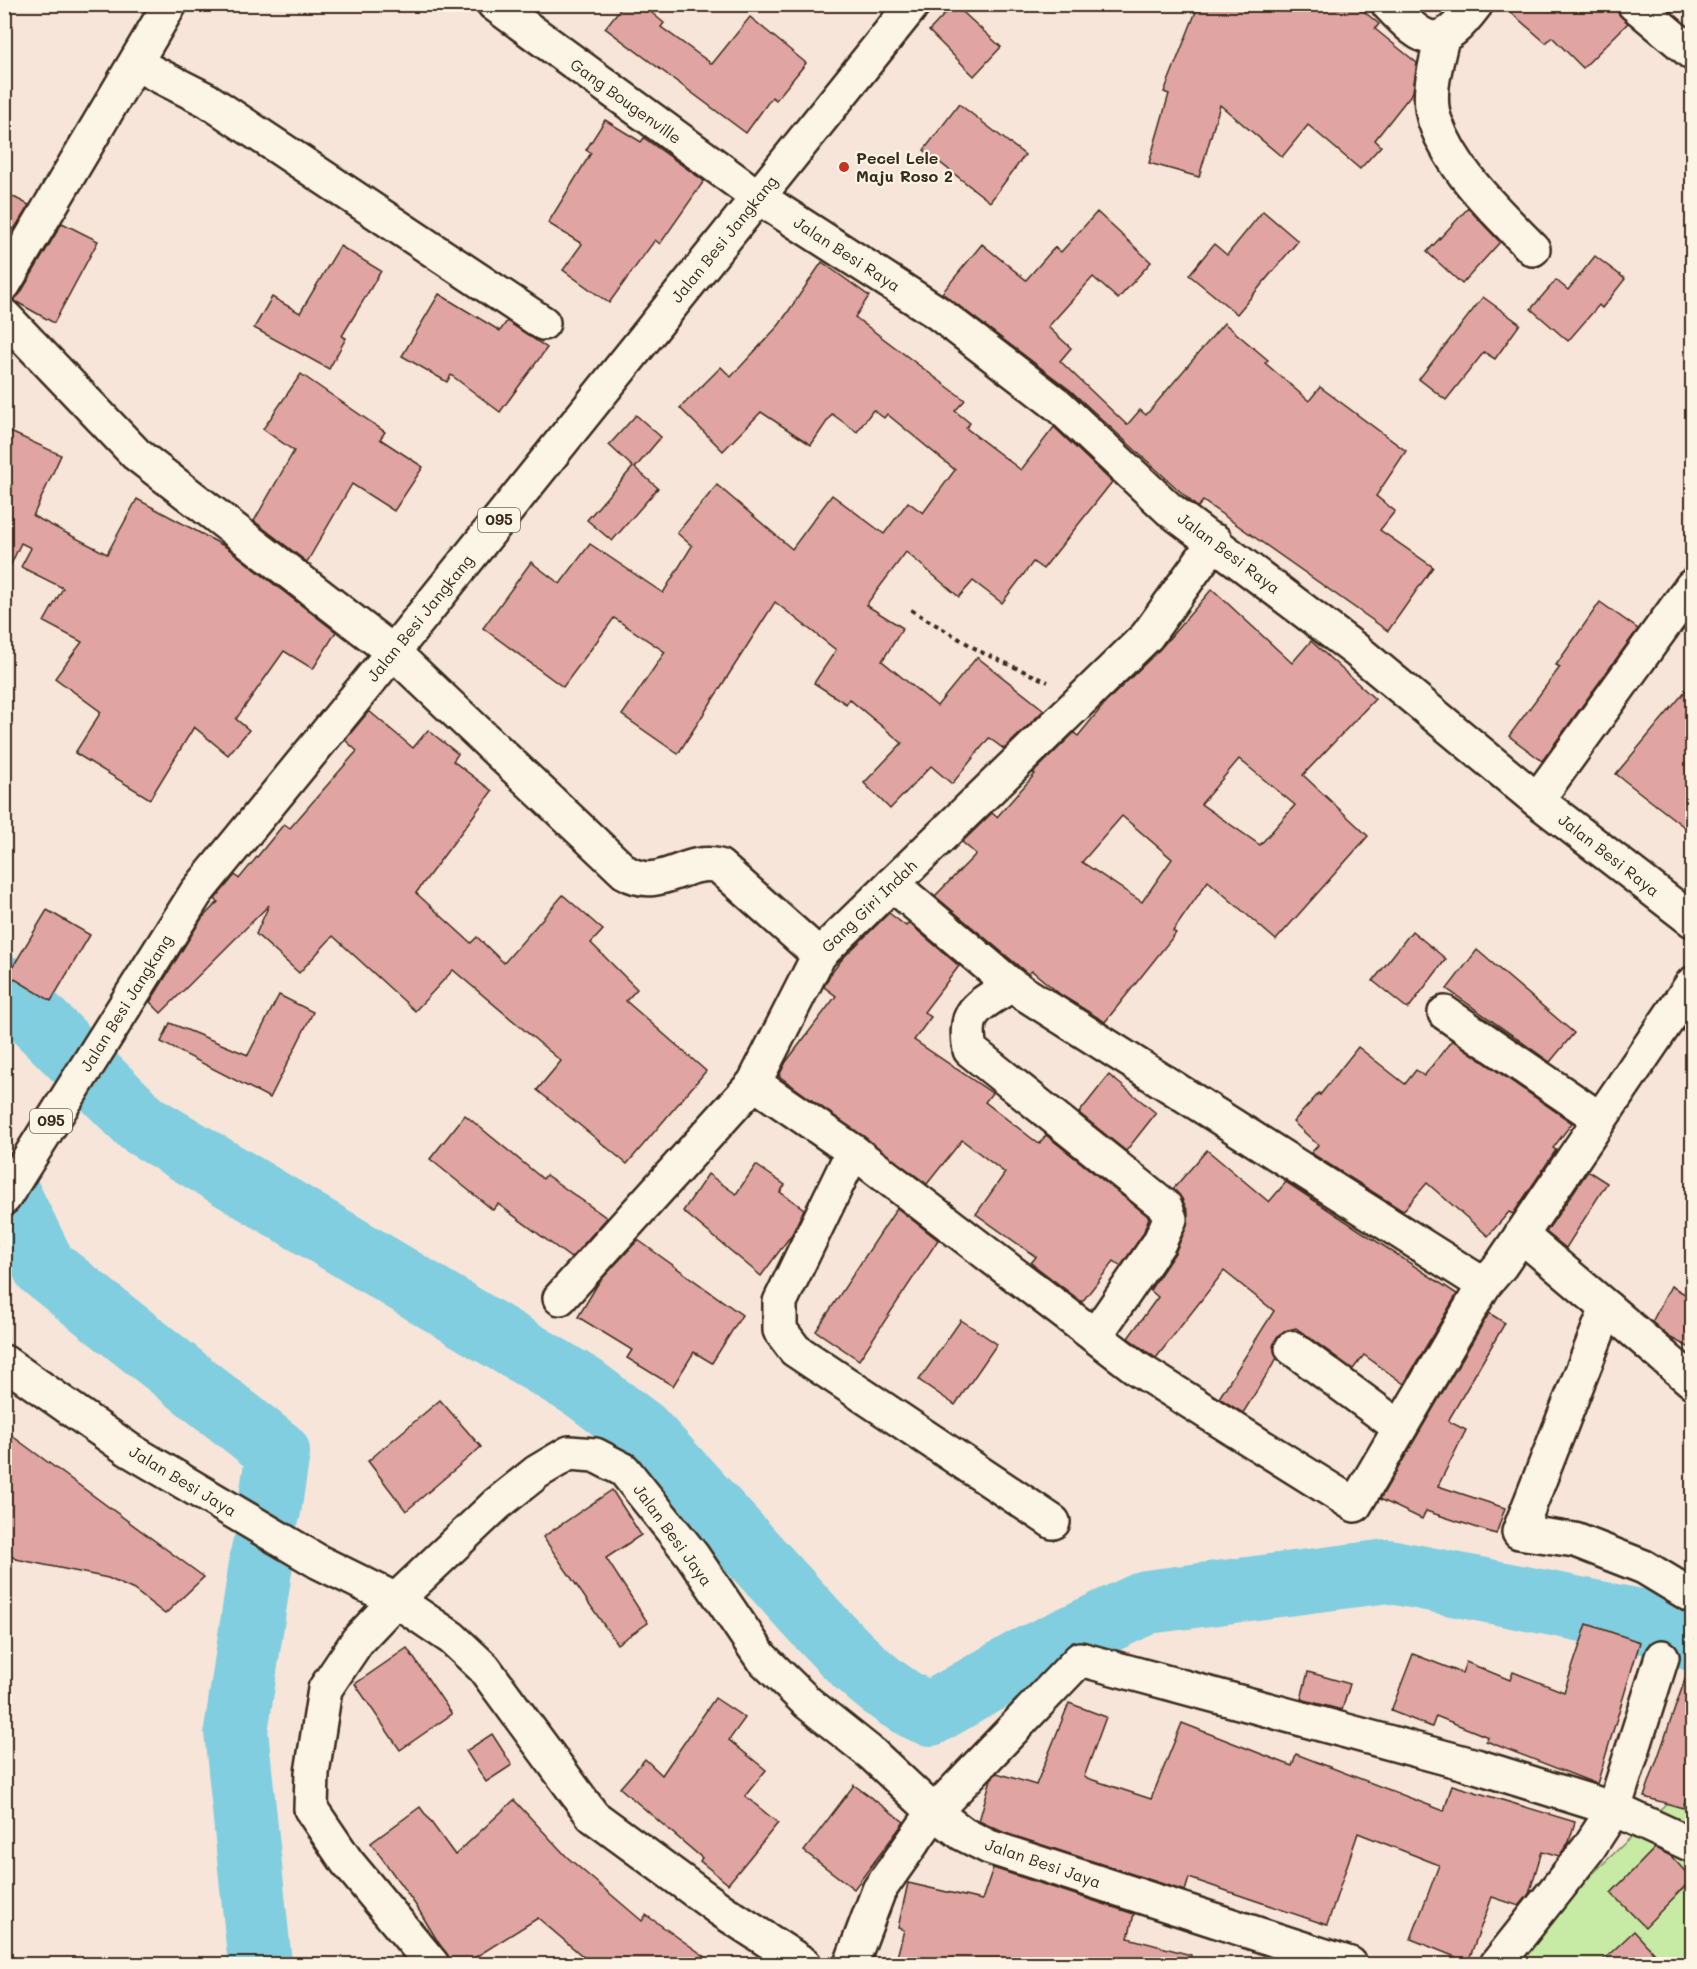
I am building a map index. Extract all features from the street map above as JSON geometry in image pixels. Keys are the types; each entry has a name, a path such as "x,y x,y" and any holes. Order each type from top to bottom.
{"street":[{"path":"4,284 170,4"},
{"name":"Gang Bougenville","path":"494,4 758,197"},
{"name":"Jalan Besi Jangkang","path":"4,1198 196,893 393,652 913,4"},
{"path":"1388,4 1425,37 1442,38 1457,30 1476,4"},
{"path":"1634,4 1692,52"},
{"path":"1442,38 1432,82 1434,119 1460,170 1533,249"},
{"path":"136,64 207,100 543,323"},
{"name":"Jalan Besi Raya","path":"758,197 938,313 1058,405 1169,509 1215,541 1356,650 1537,800 1692,920"},
{"path":"4,316 136,454 393,652 625,872 650,881 706,863 719,866 819,955"},
{"name":"Gang Giri Indah","path":"560,1298 754,1083 819,955 1147,636 1215,541"},
{"path":"1537,800 1692,586"},
{"path":"892,884 1011,985 1484,1285"},
{"path":"754,1083 854,1151 1138,1369 1355,1505 1484,1285 1521,1235 1692,984"},
{"path":"1011,985 972,1012 966,1029 970,1050 1165,1206 1170,1219 1159,1243 1095,1336"},
{"path":"1445,1013 1600,1119"},
{"path":"854,1151 780,1302 780,1330 795,1350 1053,1522"},
{"path":"1521,1235 1692,1381"},
{"path":"1607,1308 1519,1532 1575,1540 1644,1566 1692,1596"},
{"path":"1292,1348 1399,1427"},
{"name":"Jalan Besi Jaya","path":"4,1362 128,1449 319,1562 396,1600 496,1504 537,1472 569,1453 595,1455 624,1470 692,1555 761,1657 808,1703 872,1754 934,1812 963,1834 989,1847 1350,1965"},
{"path":"432,1965 347,1862 311,1809 312,1773 325,1689 358,1640 396,1600 452,1638 484,1668 593,1816 721,1910 804,1965"},
{"path":"1497,1965 1588,1848 1614,1809 1662,1658"},
{"path":"851,1965 879,1890 934,1812 1080,1659 1476,1766 1614,1809 1692,1845"}],"path":[{"path":"911,610 983,652 1083,698"}],"green space":[{"path":"1692,1779 1692,1964 1498,1964"}],"building":[{"path":"624,4 641,4 664,23 661,27 712,64 750,17 806,63 776,100 772,97 746,133 605,28"},
{"path":"954,4 1001,47 974,76 929,31"},
{"path":"1199,4 1355,4 1379,24 1375,29 1417,63 1413,92 1375,140 1381,146 1360,169 1308,125 1282,157 1220,105 1199,177 1149,163 1169,94 1164,92"},
{"path":"1501,4 1610,4 1628,23 1583,68 1552,37 1546,43"},
{"path":"959,104 1025,155 990,202 924,150"},
{"path":"605,120 641,142 644,138 704,181 660,244 655,240 609,303 563,270 582,244 548,223 591,153 586,150"},
{"path":"4,192 29,205 4,246"},
{"path":"1468,208 1500,242 1462,284 1427,252"},
{"path":"1263,211 1298,241 1237,314 1189,275 1214,244 1227,255"},
{"path":"1097,212 1151,262 1118,299 1093,277 1048,327 1071,348 1060,361 1127,425 1140,410 1146,415 1224,323 1268,360 1265,363 1309,401 1320,387 1406,451 1376,496 1395,511 1380,530 1433,567 1388,631 1203,501 1198,507 1196,506 1070,390 942,293 982,244 1026,280 1055,247 1061,252"},
{"path":"62,223 98,241 54,323 13,300 20,294"},
{"path":"340,246 381,271 342,336 346,338 329,369 254,328 272,297 300,313"},
{"path":"1595,256 1625,279 1602,308 1599,305 1568,341 1531,309 1556,280 1568,290"},
{"path":"822,262 869,296 855,317 965,400 955,411 970,423 966,428 1021,470 1054,427 1112,482 1043,569 1033,562 1002,603 973,581 959,597 906,552 866,605 903,628 882,661 937,706 977,657 1044,710 1004,749 989,738 952,784 931,766 890,809 864,783 902,743 849,699 846,704 814,683 836,650 775,602 678,754 622,715 665,652 614,618 563,687 483,628 531,562 560,584 590,544 663,593 692,546 677,533 717,485 792,549 832,495 884,534 908,502 923,513 955,470 887,414 884,418 873,410 857,432 832,414 811,445 761,412 723,451 680,408 721,367 731,377 779,325"},
{"path":"439,294 500,331 507,321 547,348 500,412 451,375 447,382 402,356"},
{"path":"1483,297 1520,324 1495,359 1484,352 1446,400 1419,379"},
{"path":"301,374 385,432 380,439 423,467 394,511 352,484 307,562 254,521 294,451 263,429"},
{"path":"636,415 661,437 635,468 658,488 612,541 587,520 633,467 609,445"},
{"path":"4,429 61,455 33,516 107,554 137,499 226,547 336,632 313,669 284,651 236,719 249,730 228,755 194,727 150,799 75,753 101,712 55,678 82,642 44,622 63,588 21,567 31,548 21,543 4,579"},
{"path":"1212,589 1292,663 1311,641 1375,699 1303,775 1368,836 1276,940 1208,881 1173,931 1176,933 1105,1022 1061,995 1032,971 1028,974 935,896 976,854 962,842 992,813 997,817 1035,774 1033,773 1074,733 1078,736 1106,702 1160,649","holes":["1239,759 1295,805 1260,845 1201,804","1122,816 1172,859 1142,902 1082,862"]},
{"path":"1600,602 1638,629 1542,761 1509,736 1560,667 1556,665"},
{"path":"1692,683 1692,833 1616,774"},
{"path":"369,711 413,748 428,730 458,754 453,761 492,791 416,893 471,943 477,937 504,963 563,895 603,930 591,943 637,989 626,1001 706,1071 627,1164 537,1090 561,1061 453,970 415,1011 333,936 299,973 256,934 269,905 161,1013 150,1002 202,918 218,902 215,899 235,875 239,879 284,824 290,828 357,751 345,740"},
{"path":"47,910 90,935 51,1001 8,975"},
{"path":"889,913 906,926 909,923 959,966 924,1012 931,1017 914,1040 992,1093 985,1102 1039,1144 1046,1135 1149,1217 1143,1234 1121,1266 1114,1261 1082,1302 1031,1263 1036,1257 976,1214 1005,1173 962,1140 927,1184 779,1076 786,1062 836,996 824,987 830,975 843,958"},
{"path":"1412,931 1446,959 1408,1009 1373,981"},
{"path":"1477,950 1574,1033 1550,1062 1447,989"},
{"path":"279,995 313,1012 270,1098 161,1042 170,1023 248,1055"},
{"path":"1452,1040 1572,1123 1553,1148 1556,1150 1513,1214 1509,1212 1488,1236 1427,1183 1403,1211 1311,1153 1318,1145 1293,1122 1319,1093 1320,1095 1358,1047 1405,1084 1416,1070 1424,1076"},
{"path":"1109,1075 1156,1113 1126,1151 1079,1113"},
{"path":"465,1115 543,1179 546,1175 607,1218 571,1258 498,1204 493,1210 430,1159"},
{"path":"1207,1150 1269,1202 1286,1182 1457,1294 1404,1384 1364,1355 1353,1369 1296,1328 1284,1331 1277,1337 1273,1346 1277,1358 1243,1413 1219,1398 1274,1311 1224,1271 1156,1358 1128,1338 1158,1297 1150,1290 1175,1253 1187,1226 1188,1212 1182,1199 1173,1189"},
{"path":"756,1165 785,1185 780,1192 804,1209 792,1234 761,1276 683,1211 708,1174 736,1194"},
{"path":"1588,1171 1607,1183 1566,1248 1546,1232"},
{"path":"897,1208 938,1240 859,1360 816,1331"},
{"path":"638,1240 742,1315 712,1363 694,1352 673,1386 627,1358 632,1350 578,1317 599,1282"},
{"path":"1671,1286 1692,1298 1692,1349 1669,1337 1652,1322"},
{"path":"1489,1313 1505,1323 1448,1421 1466,1430 1438,1486 1505,1508 1496,1534 1426,1511 1422,1519 1380,1499"},
{"path":"961,1320 997,1344 955,1405 919,1380"},
{"path":"440,1400 481,1447 406,1511 368,1461"},
{"path":"4,1430 204,1577 165,1614 134,1590 108,1578 16,1559 4,1551"},
{"path":"612,1490 641,1535 606,1558 648,1623 617,1644 543,1537"},
{"path":"1587,1624 1640,1642 1597,1784 1486,1741 1488,1737 1436,1716 1432,1727 1391,1711 1413,1654 1462,1673 1466,1662 1510,1680 1513,1672 1564,1692"},
{"path":"407,1648 452,1714 400,1750 355,1684"},
{"path":"1688,1671 1692,1672 1692,1776 1683,1808 1644,1797"},
{"path":"1308,1672 1350,1684 1342,1710 1301,1699"},
{"path":"715,1698 745,1718 729,1740 766,1770 745,1796 778,1823 728,1884 700,1861 702,1858 620,1788 645,1759 662,1775"},
{"path":"1069,1703 1106,1717 1084,1777 1151,1799 1182,1723 1292,1766 1296,1754 1444,1811 1452,1785 1575,1822 1569,1842 1559,1856 1542,1851 1529,1894 1519,1906 1492,1897 1468,1962 1411,1939 1439,1865 1358,1833 1327,1925 1189,1878 1185,1891 1005,1833 979,1821 991,1779 997,1773 1036,1785"},
{"path":"492,1734 512,1765 486,1782 466,1751"},
{"path":"854,1785 904,1822 854,1889 804,1851"},
{"path":"514,1800 567,1857 642,1921 646,1915 717,1965 593,1965 538,1918 463,1965 452,1965 417,1907 371,1843 420,1807 455,1855"},
{"path":"1655,1848 1671,1856 1692,1879 1645,1927 1611,1893"},
{"path":"993,1868 1134,1914 1128,1938 1191,1955 1190,1965 895,1965 904,1930 898,1928 908,1883 982,1900"},
{"path":"1634,1931 1665,1965 1598,1965"}],"waterway":[{"path":"4,987 142,1124 584,1388 641,1431 845,1653 887,1690 930,1714 1024,1660 1147,1602 1388,1571 1679,1629 1692,1639"},
{"path":"4,1185 45,1268 278,1452 269,1511"},
{"path":"260,1964 236,1731 263,1550"}],"place":[{"name":"Pecel Lele Maju Roso 2","path":"844,167"}]}
